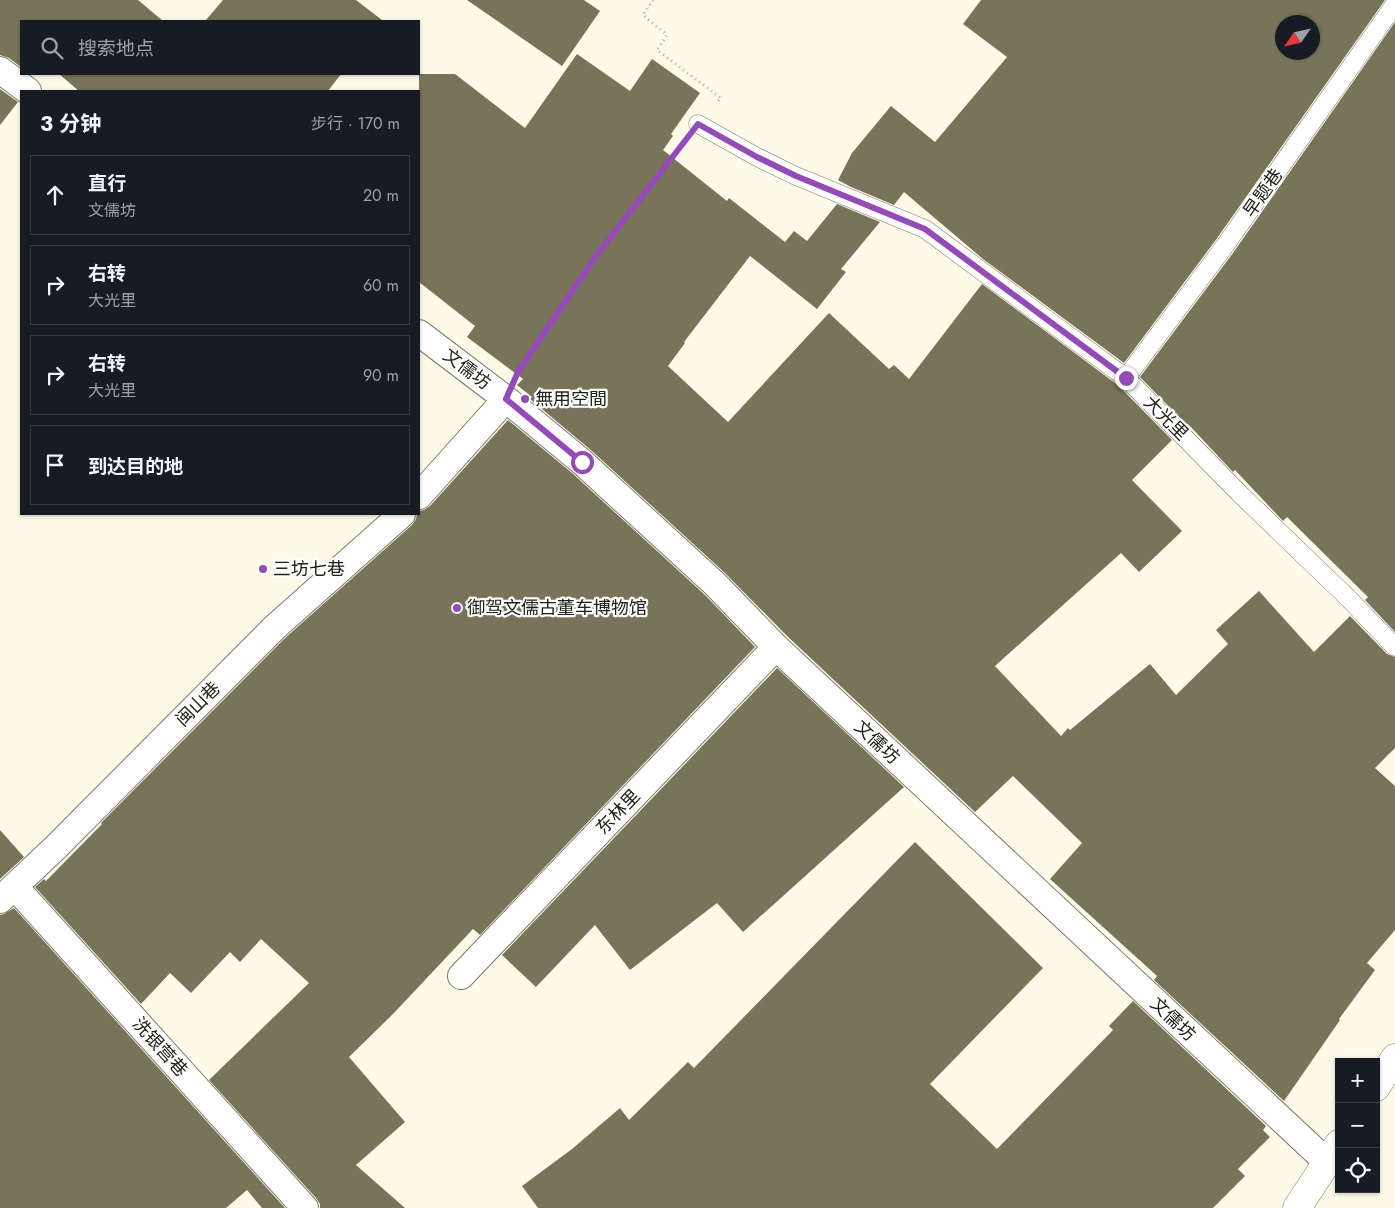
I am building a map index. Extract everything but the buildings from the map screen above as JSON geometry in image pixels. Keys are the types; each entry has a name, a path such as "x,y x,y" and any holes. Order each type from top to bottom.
{"street":[{"path":"0,70 27,90"},
{"name":"文儒坊","path":"420,334 506,399 582,462 715,584 776,647 1333,1153"},
{"path":"420,495 506,399"},
{"name":"闽山巷","path":"7,893 56,847 274,628 401,515"},
{"name":"东林里","path":"461,976 776,647"},
{"name":"洗银营巷","path":"7,893 305,1208"},
{"path":"1380,1081 1395,1058"},
{"path":"1297,1208 1333,1153"}],"lane":[{"name":"早题巷","path":"1126,378 1224,248 1395,4"},
{"name":"大光里","path":"698,124 796,176 925,229 1126,378 1240,494 1395,646"}],"path":[{"path":"653,0 643,15 667,35 656,50 721,98"},
{"path":"506,399 518,372 596,256 698,124"}],"place":[{"name":"無用空間","path":"525,399"},
{"name":"三坊七巷","path":"263,569"},
{"name":"御驾文儒古董车博物馆","path":"457,608"}],"route":[{"path":"582,462 506,399 518,372 596,256 698,124 796,176 925,229 1126,378"}]}
